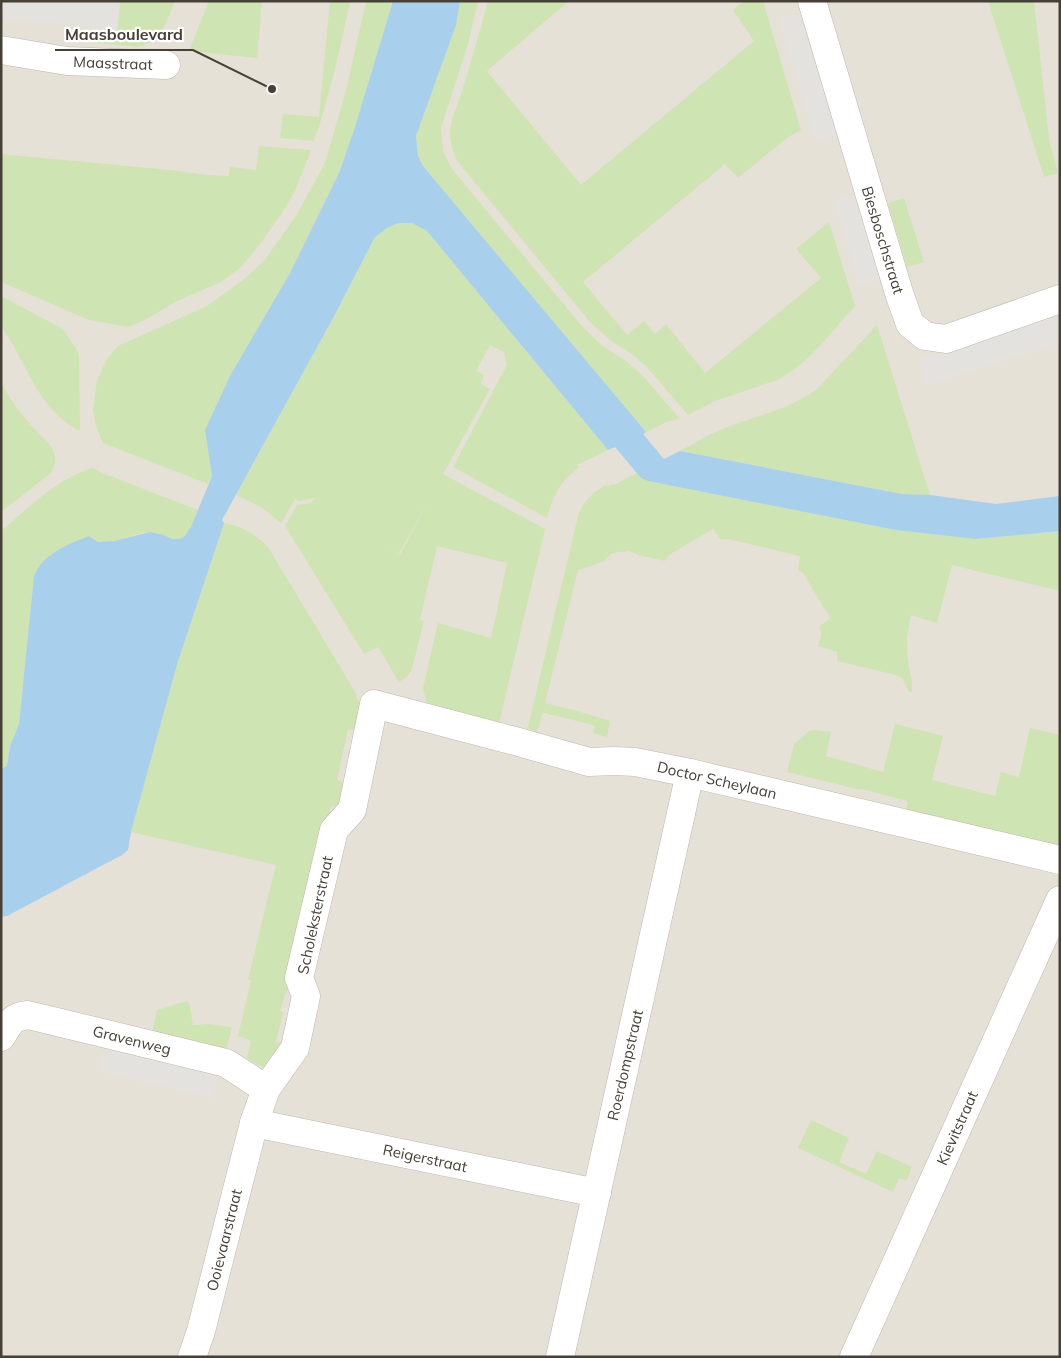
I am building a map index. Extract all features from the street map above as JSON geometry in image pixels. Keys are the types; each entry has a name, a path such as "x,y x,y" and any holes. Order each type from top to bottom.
{"street":[{"name":"Biesboschstraat","path":"812,1 910,324 925,336 946,339 1060,299"},
{"name":"Maasstraat","path":"1,50 67,61 166,65"},
{"name":"Doctor Scheylaan","path":"374,704 588,762 635,762 1060,860"},
{"name":"Scholeksterstraat","path":"254,1122 266,1089 295,1048 306,996 299,978 334,830 352,810 374,704"},
{"name":"Roerdompstraat","path":"560,1357 690,774"},
{"name":"Kievitstraat","path":"854,1357 1060,900"},
{"name":"Gravenweg","path":"1,1036 18,1016 28,1015 226,1063 266,1089"},
{"name":"Reigerstraat","path":"254,1122 597,1193"},
{"name":"Ooievaarstraat","path":"192,1357 201,1330 254,1122"}],"shaded area":[{"path":"1,1 1060,1 1060,1357 1,1357"},
{"path":"1,1 120,1 117,33 91,31 91,26 1,18"},
{"path":"803,13 838,134 816,141 779,20"},
{"path":"856,194 882,279 860,285 834,201"},
{"path":"1060,316 1060,343 927,385 920,361 918,360"},
{"path":"105,1047 218,1073 212,1098 100,1071"}],"green space":[{"path":"120,1 175,1 164,27 150,43 138,47 90,42 91,31 117,33"},
{"path":"209,1 262,1 257,58 189,51"},
{"path":"330,1 350,1 330,89 314,141 280,138 283,114 319,117"},
{"path":"366,1 393,1 354,130 339,173 290,273 231,374 207,444 212,476 208,484 103,443 96,427 93,410 97,380 107,359 118,346 207,306 243,280 264,261 296,216 325,163 347,87"},
{"path":"460,1 478,1 468,44 441,128 443,152 452,169 581,325 601,345 626,361 644,377 679,418 646,432 423,166 418,156 416,136 456,25"},
{"path":"488,1 569,1 487,71 581,185 754,41 733,10 744,1 763,1 801,130 788,137 738,178 725,164 583,282 627,335 644,321 655,334 666,324 705,373 821,278 796,249 829,222 855,306 819,347 789,373 777,380 715,401 688,415 646,366 629,352 611,341 590,322 458,162 453,151 450,136 452,122"},
{"path":"988,1 1034,1 1049,139 1058,173 1044,177"},
{"path":"259,146 311,150 295,191 280,216 240,268 221,282 175,302 145,320 128,327 89,320 1,282 1,154 229,176 230,167 256,170"},
{"path":"904,198 924,262 907,267 888,203"},
{"path":"398,223 412,223 427,231 608,450 577,465 579,467 558,490 547,518 453,467 507,365 504,352 490,345 476,371 484,375 481,384 490,389 443,474 545,529 499,723 427,705 423,688 438,623 491,638 507,563 437,546 420,620 424,621 412,669 407,677 399,682 378,647 364,654 285,526 297,505 311,503 314,498 299,501 295,499 281,523 261,507 236,495 332,320 375,237","holes":["429,499 400,555 381,544 399,554"]},
{"path":"1,296 63,329 77,350 79,357 79,431 67,423 48,405 35,385 2,326"},
{"path":"877,325 930,495 902,494 680,451 719,430 784,407 817,389"},
{"path":"1,383 23,415 50,445 54,452 55,460 52,472 1,512"},
{"path":"93,468 198,510 189,531 180,539 177,540 149,532 105,542 97,541 89,536 56,551 40,565 34,576 19,724 10,746 7,766 1,769 1,531 56,486 68,478"},
{"path":"637,473 641,478 648,481 896,530 975,539 1060,531 1060,591 952,565 937,623 911,615 907,643 912,687 912,692 909,692 902,678 837,661 837,652 818,646 821,635 820,626 830,618 803,573 798,570 800,556 728,539 721,540 713,529 669,555 665,561 629,551 612,553 604,561 578,570 545,703 610,721 607,737 593,733 595,727 593,725 545,713 542,714 538,730 529,729 579,512 598,490 607,485 614,485"},
{"path":"224,523 248,532 268,547 363,708 359,731 348,729 337,780 346,783 342,802 331,806 287,992 280,1011 283,1012 276,1042 284,1045 269,1066 258,1065 247,1058 251,1041 238,1036 251,981 248,979 276,865 131,832 178,661"},
{"path":"895,724 943,736 932,780 995,796 1001,772 1019,777 1030,728 1060,735 1060,850 906,810 907,801 787,772 794,744 809,731 814,730 831,732 826,756 883,772"},
{"path":"187,1001 193,1025 208,1024 232,1027 226,1051 152,1033 157,1010"},
{"path":"811,1120 849,1138 839,1162 866,1174 877,1151 912,1167 906,1181 899,1178 893,1192 798,1148"}],"water":[{"path":"393,1 460,1 456,25 416,136 418,156 423,166 646,432 643,434 664,459 680,451 902,494 930,495 996,504 1060,496 1060,531 975,539 896,530 648,481 641,478 615,447 608,450 427,231 412,223 398,223 375,237 332,320 222,520 224,523 178,661 131,832 128,850 122,855 7,916 1,917 1,769 7,766 10,746 19,724 34,576 40,565 50,555 69,544 89,536 98,542 115,541 150,532 172,539 180,539 185,536 191,527 212,476 205,430 231,374 290,273 339,173"}],"place":[{"name":"Maasboulevard","path":"272,89"}]}
